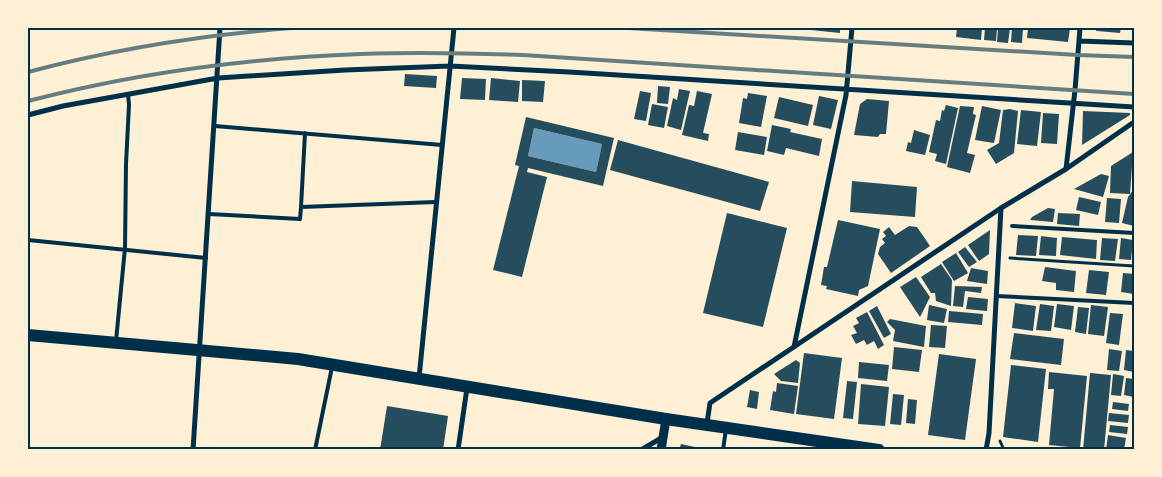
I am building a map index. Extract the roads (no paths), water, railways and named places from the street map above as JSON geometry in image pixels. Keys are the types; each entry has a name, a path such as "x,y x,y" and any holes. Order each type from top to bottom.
{"main road":[{"path":"28,336 266,355 879,450"}],"street":[{"path":"193,450 220,28"},
{"path":"419,379 454,28"},
{"path":"794,347 846,90 852,28"},
{"path":"1066,169 1074,104 1080,28"},
{"path":"1079,41 1134,43"},
{"path":"28,115 63,106 218,78 450,66 1134,107"},
{"path":"707,424 710,403 1001,208 1066,169 1134,122"},
{"path":"986,450 989,433 1001,208"},
{"path":"458,450 467,387"},
{"path":"661,450 666,418"},
{"path":"641,450 663,438"}],"lane":[{"path":"115,343 125,248 128,94"},
{"path":"215,126 442,145"},
{"path":"208,214 300,219 305,133"},
{"path":"301,207 436,202"},
{"path":"1012,226 1134,234"},
{"path":"28,240 125,248 206,258"},
{"path":"996,296 1134,303"},
{"path":"315,450 333,365"},
{"path":"723,450 726,427"},
{"path":"1134,431 1134,450"}],"water":[{"path":"534,128 602,144 596,172 528,156"}],"railway":[{"path":"28,72 93,56 159,44 292,28"},
{"path":"628,28 1134,57"},
{"path":"28,101 110,82 193,68 277,59 402,53 523,55 1134,94"}]}
